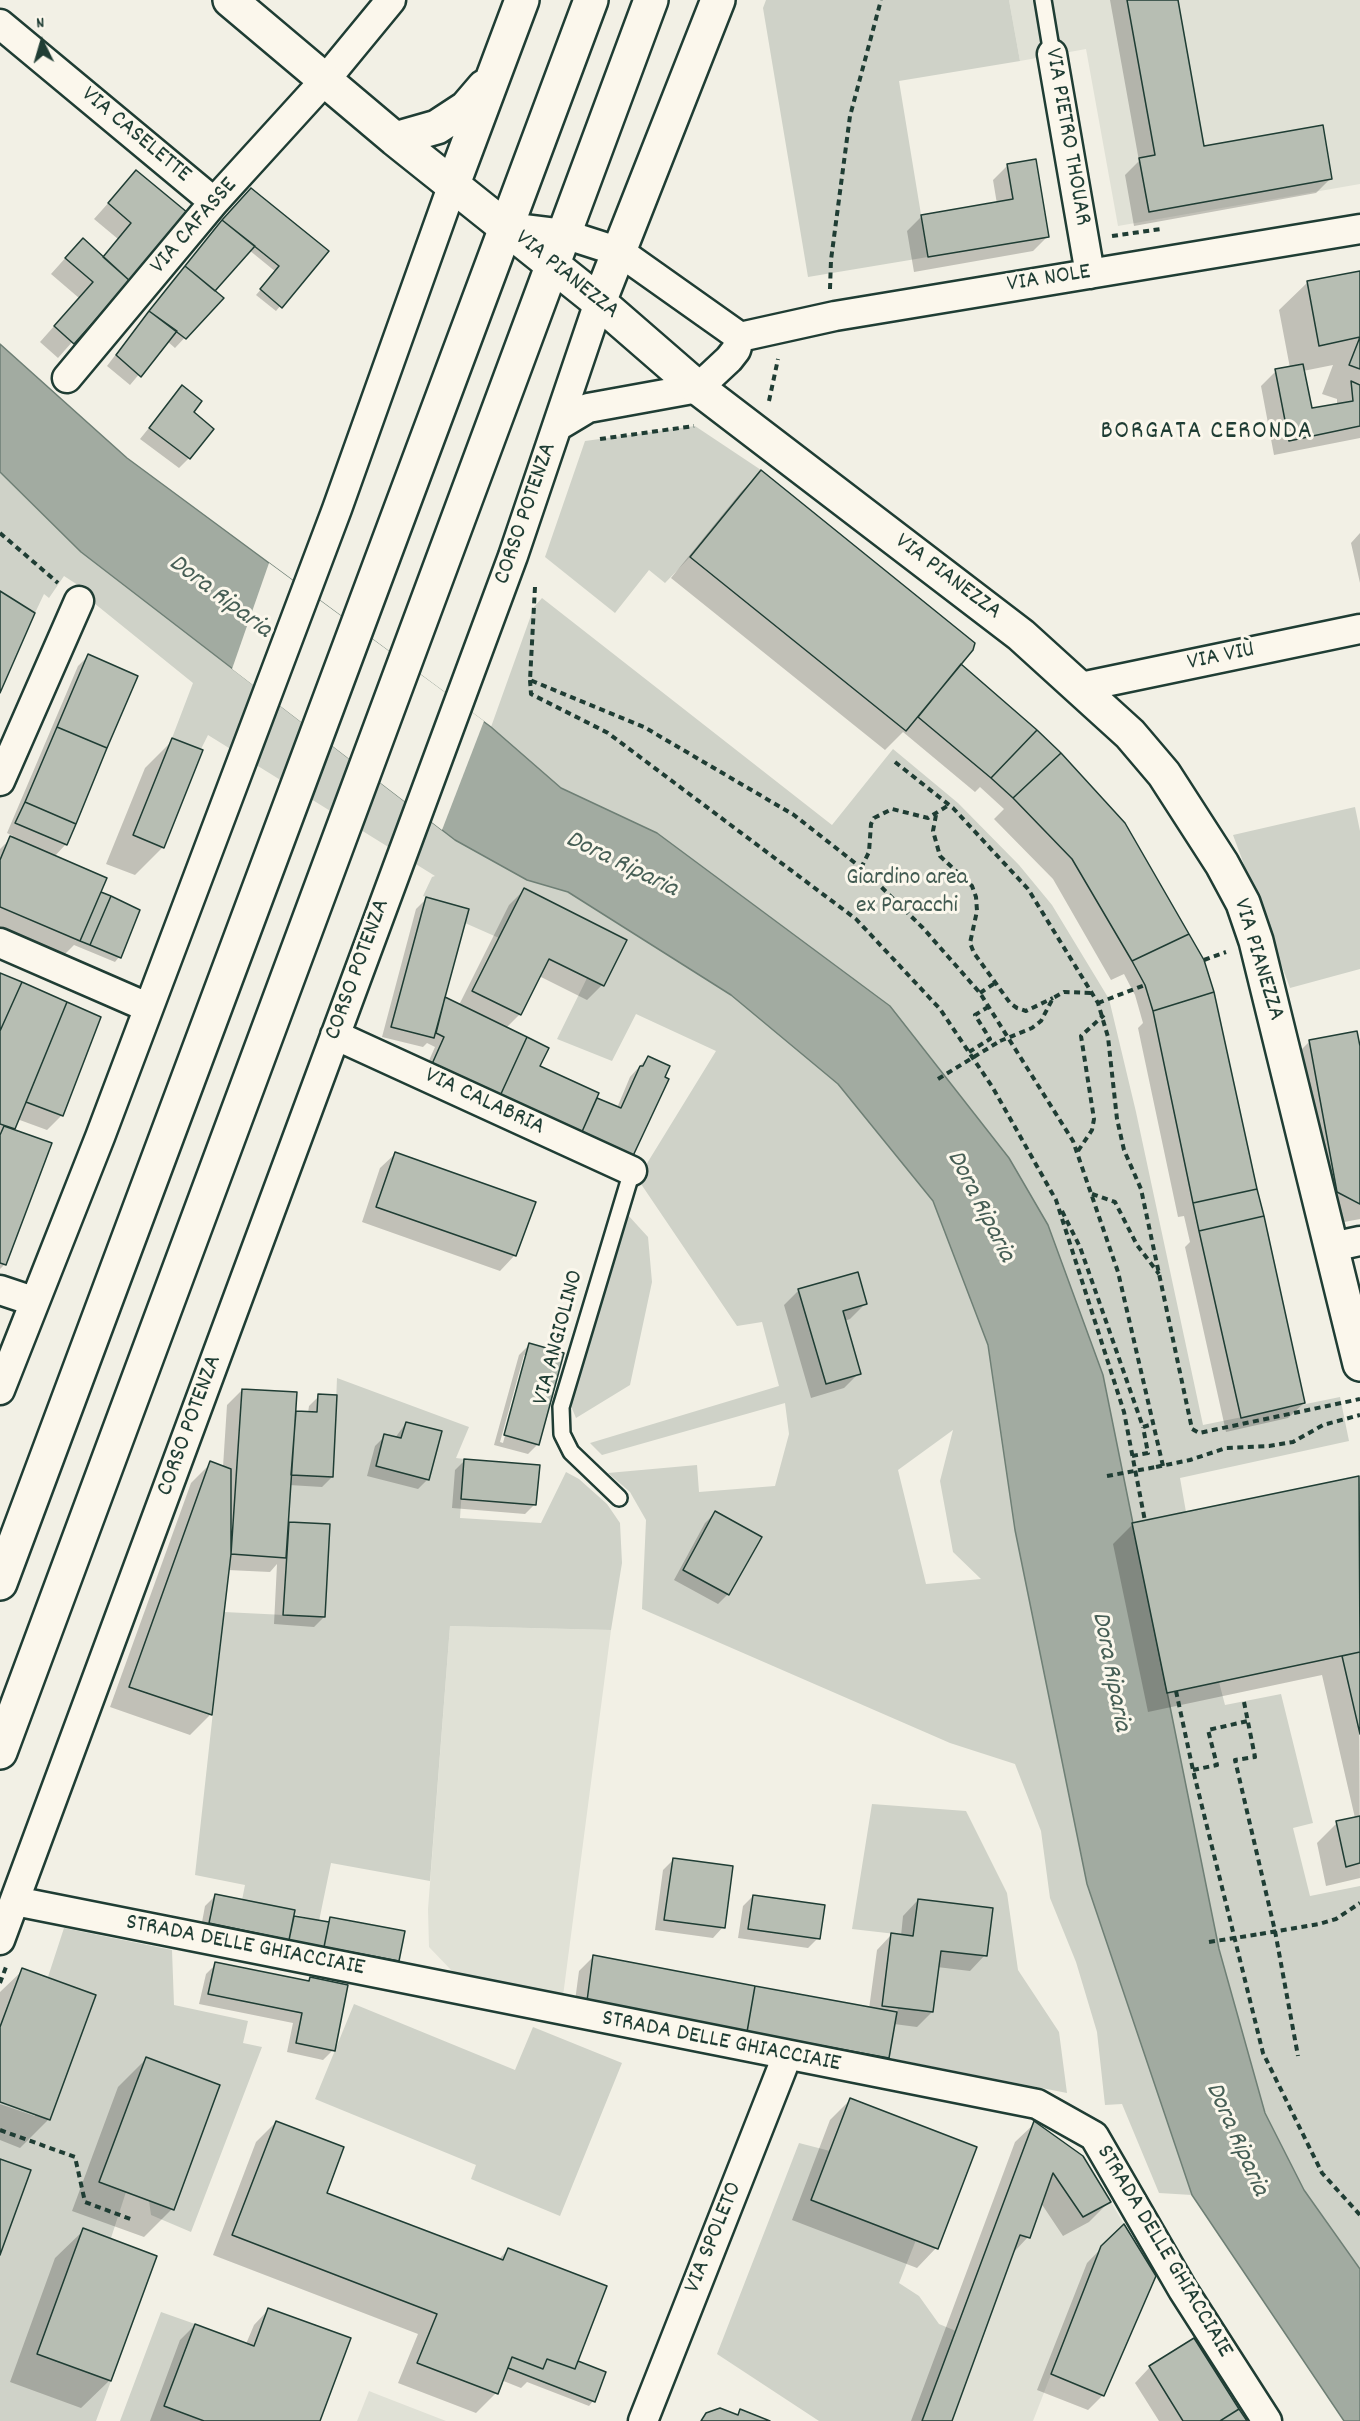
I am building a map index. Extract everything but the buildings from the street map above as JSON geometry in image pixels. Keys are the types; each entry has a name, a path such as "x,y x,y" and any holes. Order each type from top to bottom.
{"main road":[{"name":"VIA PIANEZZA","path":"230,0 395,139 507,227 552,267 599,302 698,388 1021,634 1082,687 1131,734 1164,774 1200,827 1243,903 1346,1244 1360,1364"},
{"path":"453,184 522,0"},
{"path":"0,1583 591,0"},
{"path":"0,1752 651,0"},
{"name":"CORSO POTENZA","path":"599,302 718,0"},
{"path":"395,139 431,130 451,119 466,108 494,76"}],"street":[{"name":"VIA CAFASSE","path":"67,378 214,202 326,79 391,0"},
{"name":"VIA CASELETTE","path":"0,24 214,202"},
{"name":"VIA PIETRO THOUAR","path":"1052,54 1090,274"},
{"path":"0,1390 33,1301 100,1137 147,1006 337,509 453,184"},
{"path":"507,227 564,234 620,252 740,337 736,350 729,359 698,388 588,408 558,426"},
{"name":"VIA NOLE","path":"740,337 835,316 1360,229"},
{"name":"CORSO POTENZA","path":"0,1940 499,592 599,302"},
{"path":"0,781 79,601"},
{"name":"VIA VIÙ","path":"1082,687 1360,628"},
{"path":"0,943 147,1006"},
{"name":"VIA CALABRIA","path":"335,1035 632,1171"},
{"path":"0,1290 33,1301"},
{"name":"STRADA DELLE GHIACCIAIE","path":"15,1901 1037,2104 1094,2136 1183,2290 1267,2421"},
{"name":"VIA SPOLETO","path":"643,2421 787,2056"}],"lane":[{"name":"VIA PIETRO THOUAR","path":"1043,0 1052,54"},
{"name":"VIA ANGIOLINO","path":"619,1497 571,1452 562,1434 561,1407 632,1171"}],"path":[{"path":"835,316 830,289 831,260 850,116 881,0"},
{"path":"755,431 767,405 779,366 777,327"},
{"path":"596,440 695,426"},
{"path":"0,533 79,601"},
{"path":"535,584 531,694 608,733 856,919 940,1009 993,1088 1080,1247 1143,1427 1148,1453 1132,1456"},
{"path":"530,680 644,727 794,815 861,868 923,928 980,993 1073,1141 1118,1272 1163,1466"},
{"path":"895,762 950,805 1028,890 1094,993 1104,1015 1124,1150 1141,1189 1192,1429 1199,1433 1360,1399"},
{"path":"861,868 868,852 870,824 874,818 892,809 928,818 950,805"},
{"path":"936,815 933,831 940,856 972,886 977,911 970,943 974,953 1010,1003 1026,1011 1064,992 1094,993"},
{"path":"1204,960 1234,949"},
{"path":"980,993 995,983"},
{"path":"1098,1003 1145,985"},
{"path":"938,1079 1007,1036 1032,1028 1041,1021 1053,998"},
{"path":"969,1053 990,1039 975,1014 988,1007"},
{"path":"1077,1152 1092,1130 1094,1119 1081,1036 1104,1015"},
{"path":"1092,1194 1116,1202 1137,1245 1160,1276"},
{"path":"1056,1200 1124,1412 1145,1521"},
{"path":"1107,1476 1163,1466 1226,1448 1269,1446 1293,1442 1323,1425 1360,1415"},
{"path":"1143,1427 1153,1424"},
{"path":"1176,1691 1193,1770 1263,2053 1322,2173 1360,2216"},
{"path":"1244,1701 1255,1757 1235,1760 1275,1931 1298,2056"},
{"path":"1193,1770 1217,1765 1208,1730 1248,1721"},
{"path":"1209,1942 1319,1924 1336,1919 1360,1903"},
{"path":"0,2130 75,2157 85,2202 133,2220"}],"shaded area":[{"path":"1009,0 1360,0 1360,184 1118,226 1086,49 1020,61"},
{"path":"450,1626 611,1630 563,1996 453,1972 429,1947 428,1909"},
{"path":"1034,2121 1083,2156 1124,2224 1101,2246 1033,2421 922,2421"},
{"path":"369,2391 379,2395 446,2421 357,2421"}],"green space":[{"path":"766,0 1009,0 1020,61 899,81 928,257 808,277 763,8"},
{"path":"695,426 761,470 690,557 665,583 649,570 615,613 545,557 585,441"},
{"path":"0,472 81,552 455,840 527,880 568,892 731,995 838,1084 933,1201 988,1345 1015,1530 1087,1884 1192,2195 1159,2193 1122,2104 1105,2105 1097,2032 1076,1962 1050,1898 1041,1831 1015,1764 950,1743 642,1609 646,1520 630,1492 608,1473 697,1465 699,1492 775,1486 789,1434 785,1403 602,1455 590,1443 779,1386 762,1322 737,1326 639,1181 646,1165 716,1051 636,1014 612,1061 557,1039 587,978 626,939 524,888 499,938 465,923 469,909 423,896 432,877 435,876 208,735 201,749 172,738 193,683 89,599 81,587 64,576 49,598 44,594 35,613 0,591","holes":["858,1272 867,1304 843,1311 826,1384 798,1289","953,1430 940,1481 953,1552 981,1579 926,1584 898,1470","715,1512 762,1538 729,1595 683,1570"]},
{"name":"Giardino area ex Paracchi","path":"542,598 832,825 893,749 958,803 1019,865 1052,905 1109,999 1136,1112 1203,1425 1340,1397 1349,1441 1180,1478 1186,1512 1132,1523 1103,1375 1048,1225 1009,1158 891,1006 657,833 561,788 491,727 534,607"},
{"path":"1355,807 1360,831 1360,969 1290,988 1233,835"},
{"path":"627,1214 648,1237 652,1282 630,1385 576,1418 571,1406"},
{"path":"337,1378 469,1427 456,1458 464,1459 460,1518 541,1523 566,1472 579,1479 607,1504 620,1523 622,1563 611,1630 450,1626 430,1881 331,1863 319,1921 242,1900 245,1885 195,1875 224,1612 325,1617 330,1524 289,1522 291,1475 333,1477"},
{"path":"1219,1682 1225,1705 1281,1694 1313,1823 1293,1828 1310,1896 1360,1886 1360,2269 1304,2190 1265,2113 1219,1949 1167,1693"},
{"path":"872,1804 966,1811 1007,1893 1018,1970 1059,2032 1067,2093 889,2058 898,2008 933,2012 941,1951 987,1956 993,1908 918,1899 913,1936 852,1929"},
{"path":"64,1928 172,1950 174,2005 248,2021 243,2043 262,2047 191,2232 151,2215 149,2201 174,2209 220,2085 146,2058 100,2182 126,2192 111,2238 83,2229 37,2354 111,2381 96,2421 0,2421 0,2255 31,2170 0,2159 0,2102 50,2120 96,1995 48,1977"},
{"path":"354,2004 515,2070 533,2027 622,2063 560,2216 471,2179 476,2165 315,2099"},
{"path":"799,2143 830,2151 916,2240 899,2283 919,2296 939,2324 956,2331 922,2421 819,2421 717,2354"},
{"path":"161,2312 195,2324 164,2406 204,2421 120,2421"}],"water":[{"name":"Dora Riparia","path":"0,344 127,458 491,727 561,788 657,833 890,1006 1009,1158 1048,1225 1103,1375 1219,1949 1265,2113 1304,2190 1360,2269 1360,2421 1344,2421 1192,2195 1087,1884 1015,1530 988,1345 933,1201 838,1084 731,995 568,892 527,880 455,840 81,552 0,472"}],"pier":[{"path":"269,563 484,721 442,830 232,669"}],"district":[{"name":"BORGATA CERONDA","path":"1207,433"}]}
